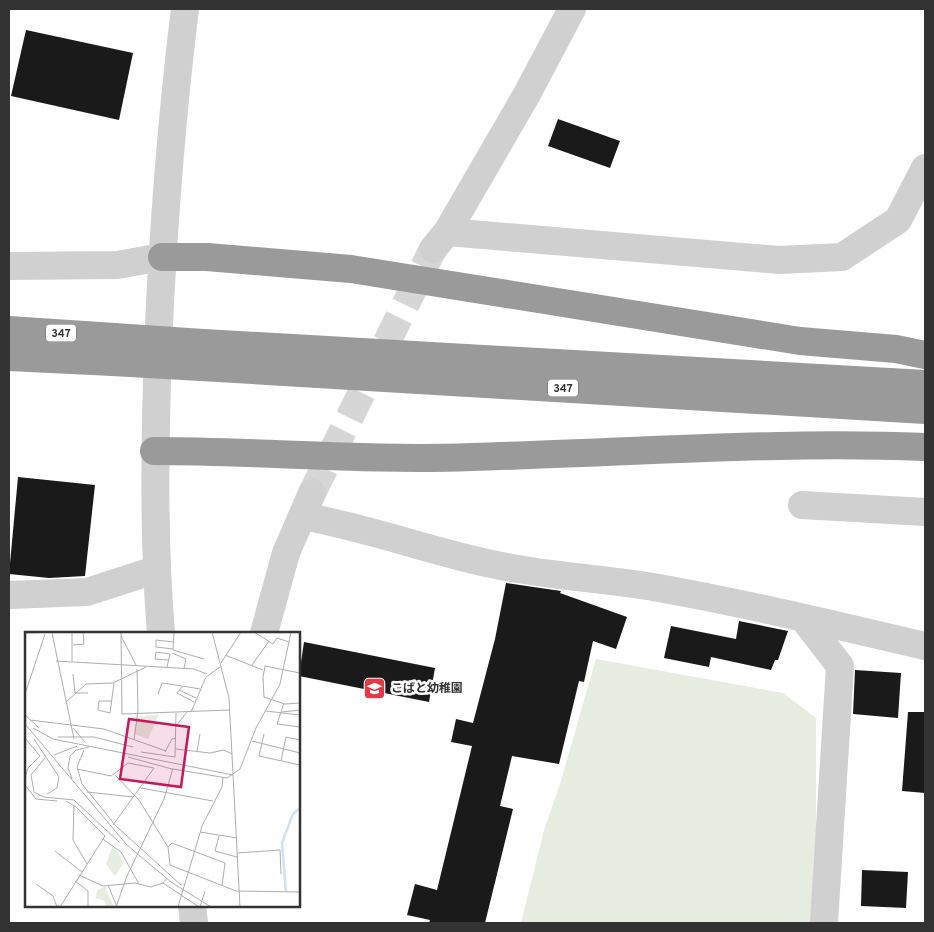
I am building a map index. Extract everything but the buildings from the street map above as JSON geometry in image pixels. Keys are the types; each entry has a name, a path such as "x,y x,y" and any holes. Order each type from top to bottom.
{"highway":[{"path":"162,257 207,257 351,269 800,340 896,349 925,355"},
{"name":"347","path":"9,330 113,349 925,410"},
{"name":"347","path":"9,356 113,349"},
{"name":"347","path":"202,355 925,384"},
{"path":"154,451 202,451 378,459 841,444 925,447"}],"street":[{"path":"161,632 155,570 154,451 167,176 186,9"},
{"path":"572,9 527,94 440,240 779,260 842,257 898,220 925,168"},
{"path":"9,266 117,264 162,257"},
{"path":"264,632 286,553 307,504 332,522 446,554 518,569 650,587 803,618 925,646"},
{"path":"802,505 925,512"},
{"path":"9,595 87,592 155,570"},
{"path":"803,618 840,666 824,923"}],"shaded area":[{"path":"596,659 783,693 816,718 816,923 521,923 544,830 560,784"}],"tunnel":[{"path":"312,493 433,249"}],"place":[{"name":"こばと幼稚園","path":"375,688"}]}
